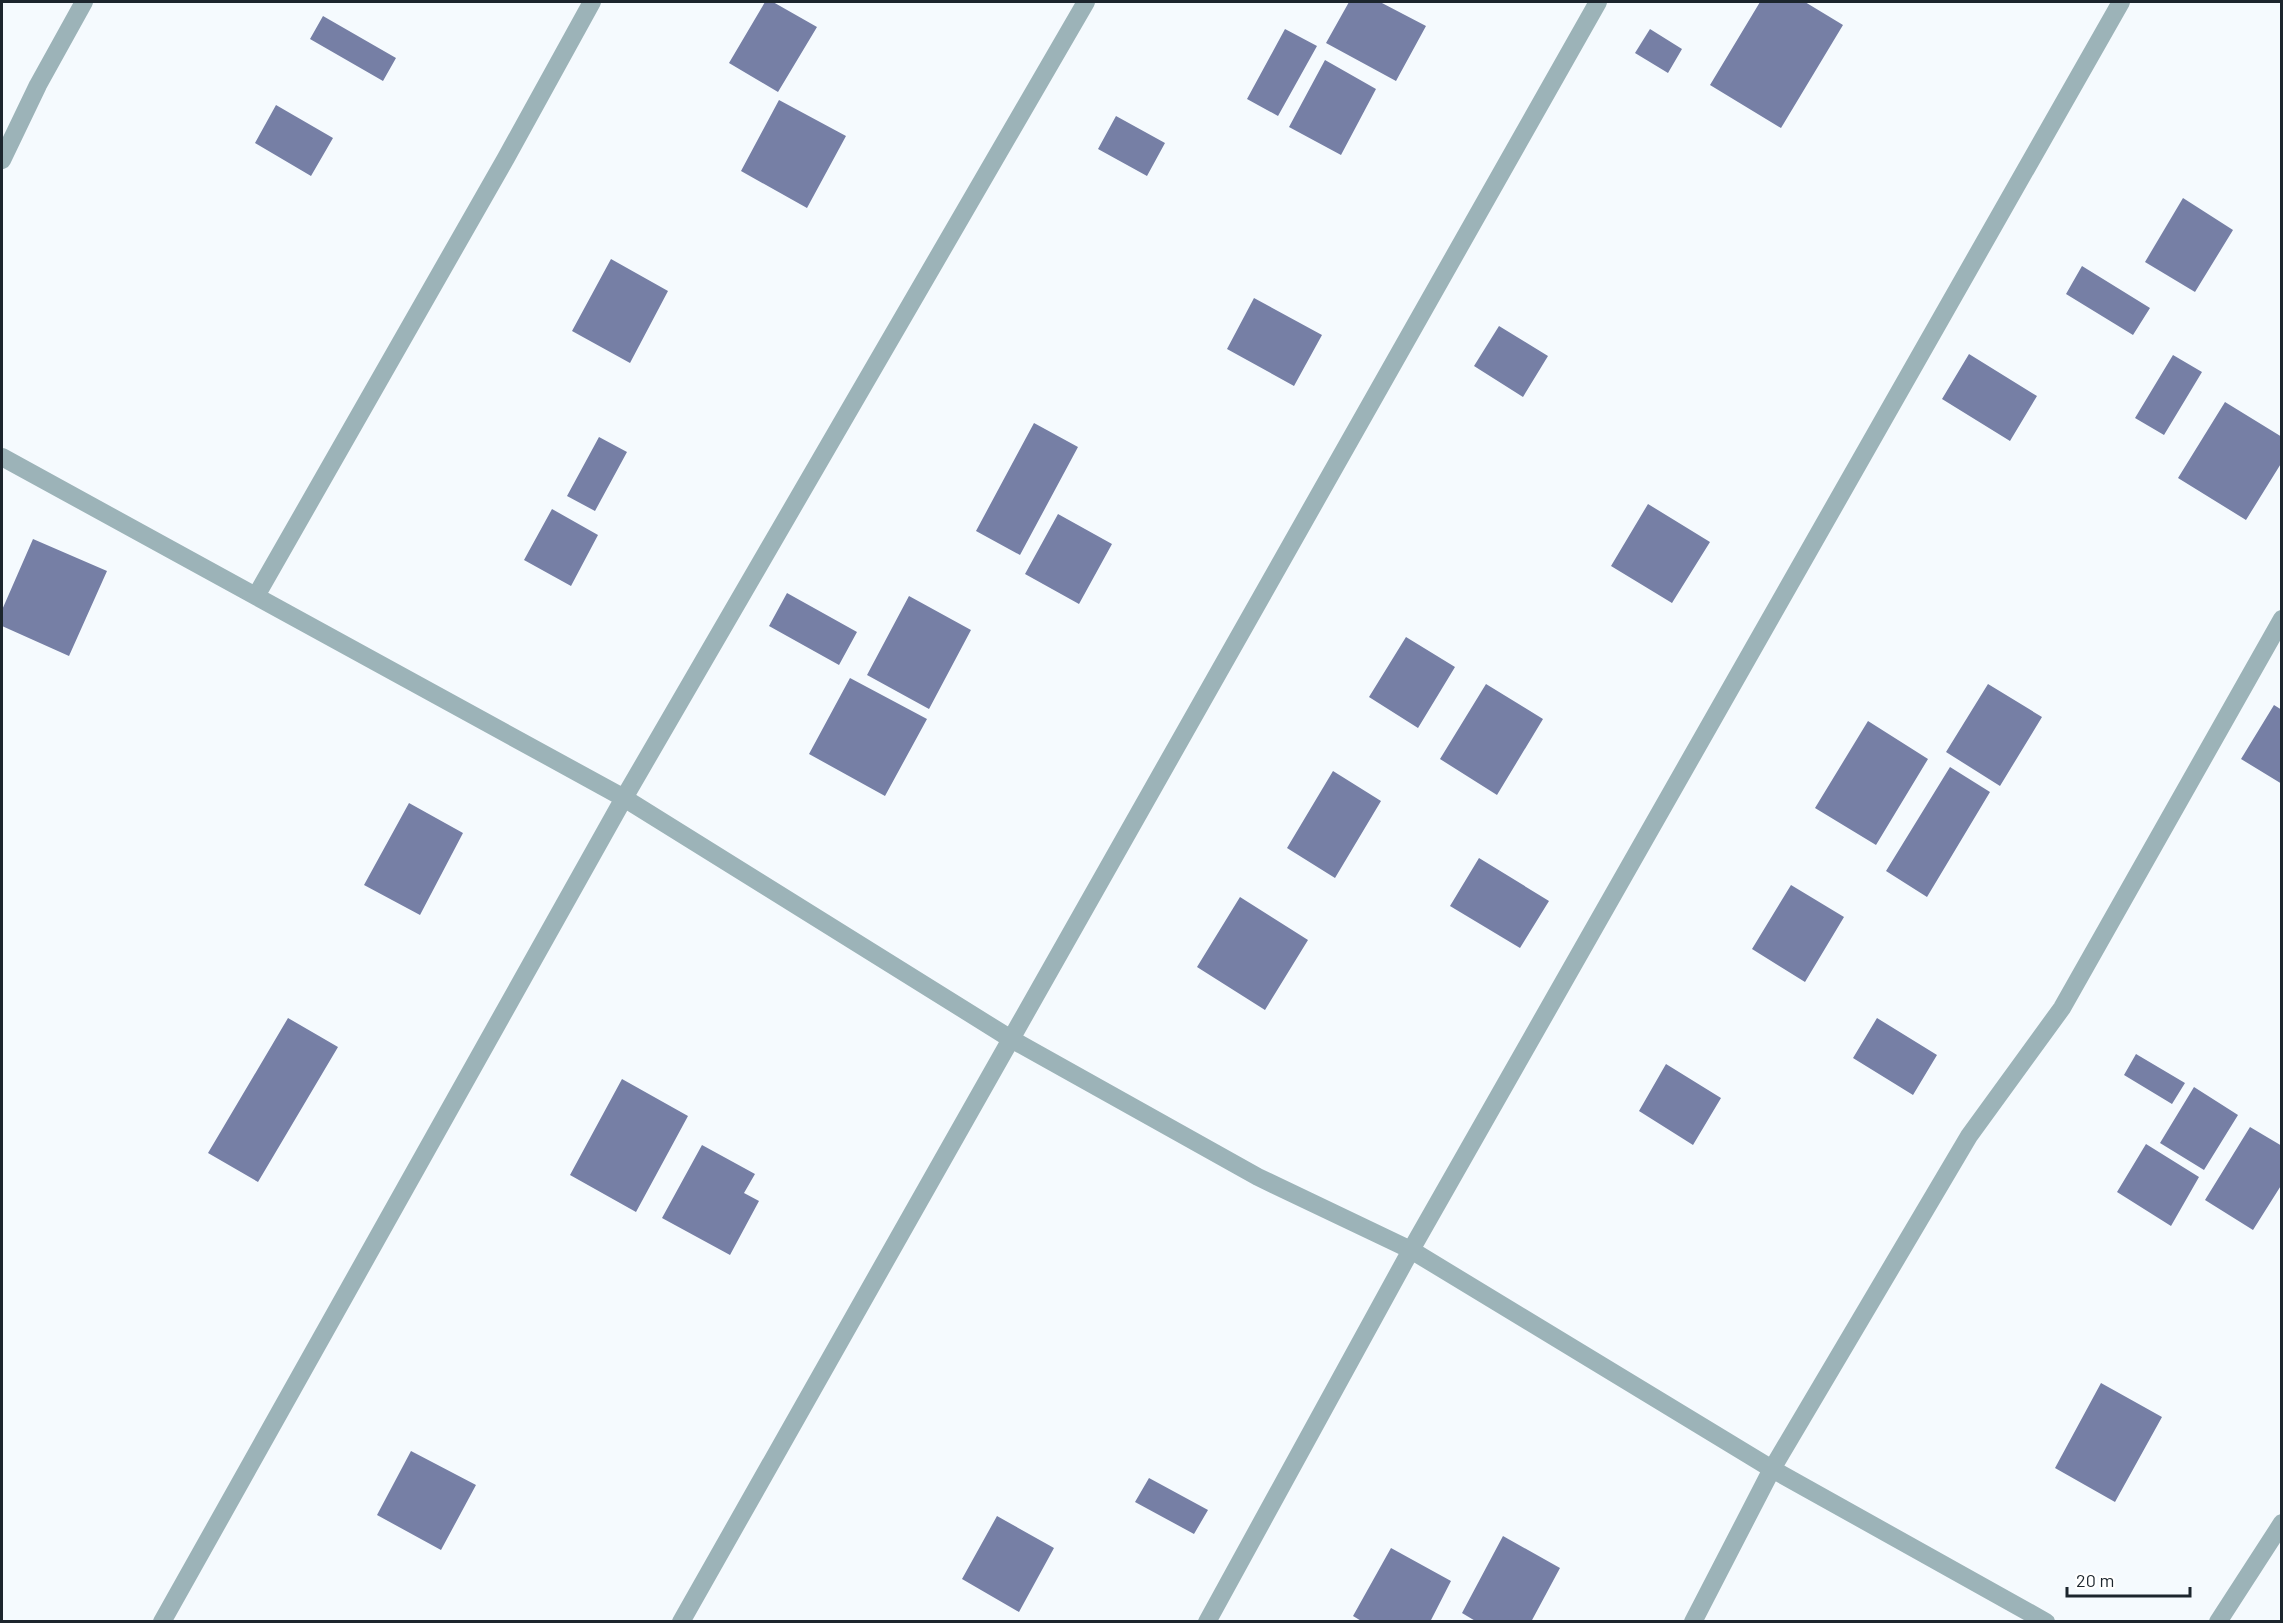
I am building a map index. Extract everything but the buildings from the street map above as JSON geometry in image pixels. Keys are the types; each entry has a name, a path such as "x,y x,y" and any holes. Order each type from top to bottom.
{"street":[{"path":"2,160 38,85 84,2"},
{"path":"256,596 506,158 592,2"},
{"path":"162,1622 624,798 1086,2"},
{"path":"681,1622 1598,2"},
{"path":"1207,1622 1410,1250 2121,2"},
{"path":"2,457 624,798 1011,1039 1258,1177 1410,1250 1772,1469 2046,1622"},
{"path":"1693,1622 1772,1469 1969,1136 2062,1008 2282,619"},
{"path":"2218,1622 2282,1523"}]}
